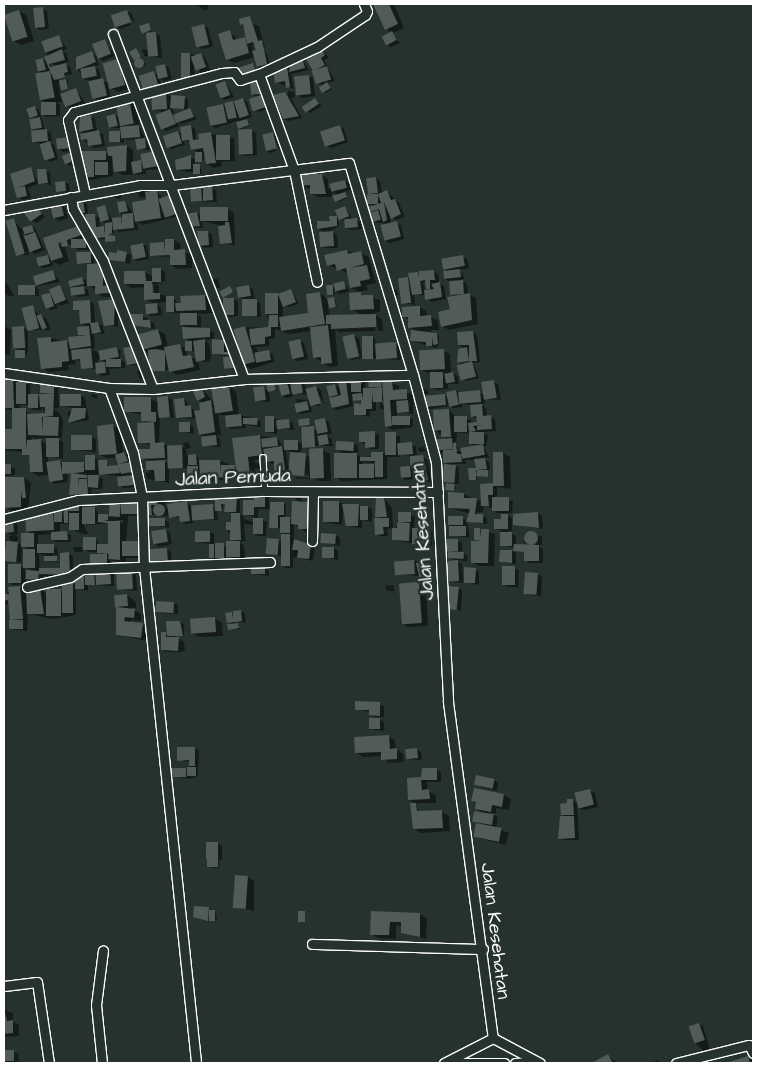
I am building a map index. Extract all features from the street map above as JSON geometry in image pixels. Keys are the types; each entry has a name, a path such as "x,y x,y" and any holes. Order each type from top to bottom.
{"street":[{"path":"85,194 69,128 69,115 222,73 234,72 240,80 259,74 317,47 365,16 367,11 364,4"},
{"path":"113,34 172,185 188,236 244,379"},
{"path":"259,74 294,170 317,282"},
{"name":"Jalan Kesehatan","path":"294,170 349,163 413,375 436,462 448,702 483,950 493,1038"},
{"path":"4,210 140,185 172,185 294,170"},
{"path":"71,197 73,209 102,260 153,389"},
{"path":"4,373 109,388 153,389 244,379 413,375"},
{"path":"109,388 133,454 142,497 144,567 196,1063"},
{"name":"Jalan Pemuda","path":"4,519 62,502 142,497 265,491 313,493 438,492"},
{"path":"312,541 313,493"},
{"path":"28,587 70,577 82,569 270,562"},
{"path":"312,944 483,950"},
{"path":"102,1063 96,1005 103,950"},
{"path":"4,986 37,982 49,1063"},
{"path":"444,1063 493,1038 539,1063"},
{"path":"676,1063 708,1059 749,1045 753,1053"},
{"path":"454,1063 504,1063"},
{"path":"515,1063 539,1063"}],"lane":[{"path":"263,457 265,491"}],"building":[{"path":"373,4 389,4 398,24 385,30"},
{"path":"43,7 45,27 35,28 33,8"},
{"path":"19,10 28,37 12,42 4,15"},
{"path":"127,10 131,22 115,28 111,15"},
{"path":"250,16 258,41 262,40 267,64 257,67 252,51 256,50 253,42 247,44 243,24 240,25 239,19"},
{"path":"149,23 151,30 142,34 139,26"},
{"path":"204,24 209,44 196,48 191,27"},
{"path":"230,30 233,40 245,37 249,53 226,60 218,34"},
{"path":"392,31 397,40 386,46 382,37"},
{"path":"156,32 158,56 148,57 146,33"},
{"path":"59,35 63,46 45,53 41,41"},
{"path":"105,39 111,54 98,59 92,44"},
{"path":"320,46 325,55 321,58 325,65 313,71 304,55"},
{"path":"136,48 141,57 134,60 129,52"},
{"path":"62,49 65,60 49,64 50,67 66,63 68,72 64,73 65,77 54,80 44,57"},
{"path":"92,51 96,62 76,70 76,57"},
{"path":"181,53 190,53 190,79 181,79"},
{"path":"201,53 206,67 196,71 191,57"},
{"path":"302,57 305,68 289,72 291,60"},
{"path":"43,58 46,70 38,72 35,60"},
{"path":"137,58 141,58 144,63 143,67 137,68 134,65 134,61"},
{"path":"118,59 125,85 110,89 103,63"},
{"path":"253,63 256,72 241,77 238,68"},
{"path":"165,64 168,77 158,79 155,66"},
{"path":"95,66 97,76 82,79 80,69"},
{"path":"327,66 331,79 316,84 312,71"},
{"path":"287,67 290,87 286,88 285,81 275,83 273,69"},
{"path":"50,71 55,98 40,100 35,74"},
{"path":"154,71 158,84 143,89 139,76"},
{"path":"309,75 311,94 296,95 294,77"},
{"path":"103,78 107,96 92,99 88,81"},
{"path":"66,79 68,89 61,90 59,80"},
{"path":"260,79 261,94 251,95 250,80"},
{"path":"225,81 230,95 221,99 216,84"},
{"path":"327,82 331,88 322,93 319,87"},
{"path":"76,88 81,101 65,107 60,94"},
{"path":"285,92 299,116 283,119 273,95"},
{"path":"166,93 167,109 152,110 151,94"},
{"path":"264,94 268,106 253,111 249,99"},
{"path":"171,95 185,96 184,109 170,108"},
{"path":"243,98 249,115 239,118 234,101"},
{"path":"315,98 319,104 306,113 302,107"},
{"path":"129,99 134,124 120,126 115,102"},
{"path":"233,101 237,118 228,120 224,103"},
{"path":"41,102 56,102 56,115 41,115"},
{"path":"223,104 227,123 210,126 206,108"},
{"path":"35,106 38,116 29,118 26,109"},
{"path":"190,108 194,117 176,123 173,115"},
{"path":"170,109 176,124 161,130 155,115"},
{"path":"115,114 118,126 109,128 106,116"},
{"path":"91,115 93,129 79,132 80,117"},
{"path":"40,117 42,128 31,130 29,119"},
{"path":"247,119 249,125 238,129 236,122"},
{"path":"139,125 140,137 121,139 120,127"},
{"path":"191,125 193,140 199,139 198,134 211,132 216,163 206,164 203,148 191,150 189,140 182,141 180,127"},
{"path":"340,125 345,140 325,147 320,131"},
{"path":"47,129 48,141 32,142 31,130"},
{"path":"238,129 252,129 253,154 239,154"},
{"path":"99,130 102,144 88,146 87,139 81,140 80,134"},
{"path":"109,131 120,131 120,142 109,142"},
{"path":"178,131 182,143 167,148 163,136"},
{"path":"273,132 277,149 266,151 262,134"},
{"path":"216,135 230,135 230,160 216,160"},
{"path":"72,137 73,148 57,149 56,138"},
{"path":"145,138 146,148 137,150 135,139"},
{"path":"50,141 55,157 44,160 39,144"},
{"path":"127,145 126,171 114,172 112,156 108,156 107,147"},
{"path":"81,151 106,151 106,160 94,160 94,177 82,177"},
{"path":"156,151 159,166 143,169 140,154"},
{"path":"72,152 75,160 65,164 62,156"},
{"path":"195,152 202,152 202,162 195,162"},
{"path":"191,155 191,169 176,170 175,160"},
{"path":"141,160 142,172 133,174 131,162"},
{"path":"95,162 108,162 108,175 95,175"},
{"path":"193,164 200,164 200,174 193,174"},
{"path":"31,167 35,181 18,188 25,186 27,196 17,198 10,174"},
{"path":"37,169 46,169 48,183 38,184"},
{"path":"298,174 322,174 326,194 310,194 310,185 298,186"},
{"path":"376,177 378,193 368,194 366,178"},
{"path":"345,180 347,188 331,192 329,184"},
{"path":"65,181 66,191 56,192 55,182"},
{"path":"203,186 212,186 213,200 203,201"},
{"path":"201,187 202,201 191,202 190,188"},
{"path":"157,190 161,218 135,222 132,202 146,200 145,192"},
{"path":"387,190 391,200 395,199 401,214 391,219 384,202 387,220 383,222 379,209 370,212 368,207 381,203 378,194"},
{"path":"345,192 347,197 335,202 332,196"},
{"path":"367,194 378,194 378,204 367,204"},
{"path":"170,195 176,214 165,218 159,199"},
{"path":"83,200 85,213 78,214 76,201"},
{"path":"125,201 128,211 119,213 117,202"},
{"path":"61,203 64,216 53,218 50,205"},
{"path":"35,204 42,214 30,222 24,212"},
{"path":"105,205 109,219 100,222 96,207"},
{"path":"345,206 349,216 339,220 335,210"},
{"path":"200,207 228,207 228,221 200,221"},
{"path":"378,210 381,220 372,222 369,213"},
{"path":"197,212 200,226 188,227 186,214"},
{"path":"133,213 134,228 113,230 112,218 121,217 122,226 122,214"},
{"path":"85,214 95,214 96,227 104,226 105,235 105,223 112,222 112,233 108,235 115,236 116,241 105,242 105,237 91,239"},
{"path":"329,216 337,216 337,226 317,229 317,221 330,221"},
{"path":"14,218 25,253 16,256 5,221"},
{"path":"357,218 358,227 345,228 344,219"},
{"path":"397,221 401,237 384,241 381,225"},
{"path":"225,222 229,222 232,243 220,244 218,226 225,225"},
{"path":"32,225 34,232 24,234 22,228"},
{"path":"81,225 84,234 58,243 63,257 51,261 43,238"},
{"path":"197,231 208,231 209,245 199,246"},
{"path":"333,231 334,246 320,247 319,232"},
{"path":"35,232 41,248 30,252 24,236"},
{"path":"71,239 86,239 86,248 71,248"},
{"path":"165,239 174,239 174,250 185,249 186,265 170,265 170,255 150,256 150,243 164,242 165,252"},
{"path":"67,240 68,246 62,247 61,242"},
{"path":"143,243 146,257 133,259 130,246"},
{"path":"117,250 127,252 125,262 108,260 109,252 117,253"},
{"path":"347,250 348,254 361,251 364,264 350,268 367,265 370,279 360,281 361,286 350,288 346,268 337,271 335,264 327,266 324,255"},
{"path":"76,252 91,252 91,263 77,264"},
{"path":"48,255 50,264 38,266 36,258"},
{"path":"463,255 465,266 443,270 441,259"},
{"path":"103,263 103,286 109,285 109,293 95,294 95,286 87,286 87,264"},
{"path":"152,268 161,268 161,282 152,282 153,293 160,293 160,299 144,300 144,284 124,284 124,271 145,271 146,281 152,281"},
{"path":"460,269 461,277 444,279 443,271"},
{"path":"53,270 56,280 36,286 33,276"},
{"path":"434,270 435,280 430,280 430,289 426,289 425,280 420,281 422,294 412,295 408,273 418,272 419,277 419,271"},
{"path":"82,277 84,284 70,287 68,281"},
{"path":"408,277 411,303 401,304 398,278"},
{"path":"463,280 464,294 450,295 449,281"},
{"path":"344,281 346,289 335,291 333,284"},
{"path":"440,282 442,297 425,300 424,290 434,289 431,284"},
{"path":"18,285 35,285 35,295 18,295"},
{"path":"60,285 66,300 55,304 49,289"},
{"path":"249,285 251,296 238,298 236,287"},
{"path":"326,285 333,285 333,295 327,295"},
{"path":"84,286 85,294 71,296 70,288"},
{"path":"230,286 233,292 222,298 219,291"},
{"path":"291,289 296,302 283,307 278,294"},
{"path":"320,292 325,324 281,331 279,317 308,313 306,294"},
{"path":"361,292 361,295 373,295 374,309 350,310 349,293"},
{"path":"50,293 54,306 46,309 41,295"},
{"path":"265,293 278,293 278,314 265,314"},
{"path":"470,293 472,320 441,327 438,312 450,309 447,297"},
{"path":"205,295 206,310 176,311 175,303 181,303 180,296"},
{"path":"166,296 174,296 174,312 166,312"},
{"path":"334,297 336,307 329,308 327,298"},
{"path":"223,298 234,298 234,315 223,315"},
{"path":"115,299 114,325 104,326 98,301"},
{"path":"242,299 257,299 257,316 242,316"},
{"path":"90,300 91,323 98,322 101,332 92,334 90,323 80,324 79,310 73,310 73,301"},
{"path":"157,303 158,313 146,314 145,304"},
{"path":"33,305 39,328 28,331 21,308"},
{"path":"420,306 420,316 431,315 432,326 408,328 408,317 402,317 402,307"},
{"path":"180,313 197,313 197,325 180,325"},
{"path":"41,314 47,328 42,330 36,316"},
{"path":"131,314 143,314 143,320 150,320 151,328 131,325"},
{"path":"376,314 376,327 331,329 331,324 326,324 326,315"},
{"path":"269,315 278,315 278,327 271,327 271,336 265,337 265,344 251,345 249,329 268,327"},
{"path":"328,325 332,363 321,364 321,357 313,358 310,327"},
{"path":"24,326 25,348 13,349 12,327"},
{"path":"89,326 91,346 70,349 68,337 87,335 78,335 77,327"},
{"path":"245,326 255,362 244,365 233,329"},
{"path":"182,327 210,328 210,337 183,339"},
{"path":"158,329 162,344 141,350 137,335"},
{"path":"411,330 437,333 438,344 433,345 432,336 432,346 426,346 426,342 410,341"},
{"path":"473,331 477,361 469,361 469,345 458,345 457,332"},
{"path":"354,334 359,356 347,359 342,337"},
{"path":"362,336 373,336 373,359 362,359"},
{"path":"51,337 51,342 67,340 69,361 62,362 62,367 41,369 37,338"},
{"path":"205,339 205,360 196,362 193,341"},
{"path":"212,339 224,340 224,352 230,352 230,355 212,354"},
{"path":"300,339 304,357 292,359 288,342"},
{"path":"185,341 192,341 192,351 185,351"},
{"path":"396,342 397,358 376,359 375,343"},
{"path":"180,344 183,356 191,355 194,367 169,372 164,347"},
{"path":"134,346 139,363 127,365 123,348"},
{"path":"117,347 119,357 100,360 98,351"},
{"path":"467,347 469,361 457,363 458,349"},
{"path":"91,348 93,368 81,369 80,359 72,360 71,350"},
{"path":"444,349 445,369 420,370 419,350"},
{"path":"15,350 25,350 25,358 15,358"},
{"path":"148,350 165,351 165,371 149,371"},
{"path":"269,350 271,360 256,363 254,353"},
{"path":"233,356 234,368 224,369 223,357"},
{"path":"106,359 121,359 121,367 106,367"},
{"path":"472,361 476,376 461,381 457,365"},
{"path":"105,362 106,373 96,374 95,363"},
{"path":"430,372 443,372 443,388 430,388"},
{"path":"453,372 455,382 446,384 444,374"},
{"path":"300,377 303,393 292,395 289,379"},
{"path":"369,377 382,378 381,388 368,387"},
{"path":"4,378 13,378 14,408 26,408 26,450 27,440 41,439 43,472 30,472 29,455 22,455 22,449 4,449 4,429 12,429 12,408 4,408"},
{"path":"351,378 361,378 361,392 351,392"},
{"path":"286,379 290,393 281,396 277,381"},
{"path":"273,380 276,390 268,392 266,383"},
{"path":"346,380 349,404 332,408 329,398 341,395 338,382"},
{"path":"494,380 497,398 484,400 481,382"},
{"path":"382,381 392,381 393,390 407,389 407,399 390,400 392,426 385,427"},
{"path":"16,382 26,382 26,404 16,404"},
{"path":"40,384 54,384 54,393 40,393"},
{"path":"335,384 338,395 329,397 326,386"},
{"path":"201,385 205,397 197,401 192,389"},
{"path":"229,386 233,411 215,414 211,389"},
{"path":"264,386 266,400 255,401 253,388"},
{"path":"316,386 321,403 310,406 305,389"},
{"path":"363,388 382,388 382,402 373,402 372,392 372,409 366,409 366,415 354,415 354,403 361,404 361,400 353,401 352,394 362,393 363,400"},
{"path":"456,390 459,405 449,407 446,392"},
{"path":"480,390 481,402 459,404 458,392"},
{"path":"54,393 53,416 42,417 42,433 43,417 59,417 58,436 28,435 27,414 45,413 45,407 40,407 39,394"},
{"path":"28,394 38,394 38,408 28,408"},
{"path":"60,394 81,394 81,406 60,406"},
{"path":"445,394 446,405 424,407 423,396"},
{"path":"168,396 170,417 159,418 157,397"},
{"path":"124,397 151,397 151,412 156,412 156,422 141,421 141,412 124,412"},
{"path":"184,398 185,406 191,405 192,417 176,418 174,399"},
{"path":"211,400 215,432 199,435 194,411 200,410 199,403"},
{"path":"408,400 409,412 397,413 396,401"},
{"path":"307,401 309,410 296,413 294,404"},
{"path":"482,404 483,416 491,415 492,429 477,430 477,426 484,425 473,426 476,431 469,432 468,423 477,422 476,416 471,417 470,405"},
{"path":"72,408 86,408 85,418 68,423"},
{"path":"449,409 451,437 441,437 441,430 434,431 433,410"},
{"path":"241,414 242,426 226,427 225,415"},
{"path":"265,416 274,416 274,432 265,432"},
{"path":"392,416 410,416 410,425 392,425"},
{"path":"454,416 467,416 467,432 454,432"},
{"path":"243,418 258,418 257,425 243,424"},
{"path":"309,418 310,425 299,426 298,420"},
{"path":"325,418 328,432 317,434 314,420"},
{"path":"289,419 290,428 277,429 276,420"},
{"path":"154,422 155,443 164,442 165,458 138,459 138,449 150,449 150,443 138,443 137,423"},
{"path":"179,422 190,422 190,432 179,432"},
{"path":"113,424 117,454 99,455 97,426"},
{"path":"314,426 315,447 302,448 301,427"},
{"path":"375,431 375,447 365,448 365,442 359,442 359,432"},
{"path":"385,432 396,432 396,455 385,455"},
{"path":"469,432 484,432 484,444 469,444"},
{"path":"327,434 329,444 319,446 317,436"},
{"path":"71,435 92,435 92,450 71,450"},
{"path":"216,435 217,445 202,447 201,437"},
{"path":"260,435 262,455 248,457 250,475 237,477 232,438"},
{"path":"277,437 278,446 262,448 261,439"},
{"path":"46,438 59,438 59,457 46,457"},
{"path":"452,438 453,449 434,451 433,440"},
{"path":"284,440 298,440 298,450 284,450"},
{"path":"336,441 354,442 354,451 336,450"},
{"path":"412,442 413,454 398,455 397,443"},
{"path":"456,442 457,454 461,454 462,462 443,463 443,450 453,450 453,443"},
{"path":"483,444 485,455 462,459 460,448"},
{"path":"182,445 183,468 168,469 167,446"},
{"path":"282,446 285,470 274,471 274,461 266,462 263,449"},
{"path":"309,448 323,448 324,478 310,478"},
{"path":"124,452 128,461 119,464 130,462 132,472 121,474 115,455"},
{"path":"290,452 306,453 304,476 288,475"},
{"path":"371,452 383,452 383,477 375,477 375,461 360,461 360,457 371,457"},
{"path":"493,452 503,452 504,486 493,486 493,495 488,495 489,506 481,506 480,484 493,483"},
{"path":"334,453 357,453 357,478 334,478"},
{"path":"196,454 197,465 188,465 188,455"},
{"path":"85,455 95,455 95,470 85,470"},
{"path":"423,455 428,480 417,481 416,465 410,465 410,456"},
{"path":"485,458 487,469 476,470 476,480 469,480 468,468 476,468 474,459"},
{"path":"60,460 63,480 49,482 46,462"},
{"path":"98,460 107,460 107,466 119,465 120,473 99,475"},
{"path":"165,460 165,481 155,481 154,470 146,470 146,461"},
{"path":"199,460 220,460 221,474 221,465 235,465 234,477 200,478"},
{"path":"62,462 84,462 84,472 62,474"},
{"path":"4,464 11,464 11,474 4,474"},
{"path":"359,464 374,464 374,478 359,478"},
{"path":"444,464 456,465 454,483 442,482"},
{"path":"187,466 198,466 198,480 187,480"},
{"path":"410,466 411,477 401,478 400,467"},
{"path":"477,470 488,470 488,477 476,476"},
{"path":"71,473 87,475 87,478 78,478 78,488 79,479 87,479 88,494 69,495"},
{"path":"88,475 99,475 98,488 88,487"},
{"path":"133,475 134,485 118,487 117,477"},
{"path":"4,477 24,477 26,498 22,498 21,491 21,507 4,508"},
{"path":"446,483 455,484 454,491 445,490"},
{"path":"448,492 464,493 464,498 477,498 475,514 483,514 483,523 466,522 470,509 448,508"},
{"path":"265,493 265,507 254,507 254,515 243,515 243,500 254,500 254,494"},
{"path":"237,496 236,512 224,512 225,504 221,504 222,511 215,511 215,497"},
{"path":"376,497 384,497 387,517 375,517"},
{"path":"492,497 509,497 509,511 492,511"},
{"path":"156,498 157,505 151,505 152,515 147,515 145,500"},
{"path":"121,500 138,500 138,514 121,514"},
{"path":"110,501 121,502 120,517 109,516"},
{"path":"187,501 190,521 180,522 179,516 169,518 167,504"},
{"path":"292,501 309,502 308,529 298,529 298,525 291,524"},
{"path":"323,501 339,501 339,522 323,522"},
{"path":"270,502 284,502 284,515 278,515 278,528 269,528"},
{"path":"63,503 79,503 79,511 68,511 68,523 64,523"},
{"path":"157,504 161,504 165,510 161,516 157,516 153,512 153,508"},
{"path":"213,504 214,519 192,520 191,506"},
{"path":"342,504 359,504 358,526 346,526"},
{"path":"360,506 368,506 368,520 360,520"},
{"path":"54,507 62,507 62,522 54,522"},
{"path":"82,507 95,507 95,524 82,524"},
{"path":"53,510 54,530 26,531 25,511"},
{"path":"398,512 411,512 411,522 398,522"},
{"path":"538,512 539,528 513,525 513,514"},
{"path":"69,513 79,513 79,530 69,530"},
{"path":"231,513 240,513 241,540 230,540 230,530 226,530 226,522 231,522"},
{"path":"98,514 108,514 108,520 104,521 120,521 120,560 108,559 109,554 97,553 97,544 108,544 108,523 98,522"},
{"path":"501,514 508,514 508,529 494,529 494,519 501,519"},
{"path":"448,516 463,516 463,525 448,525"},
{"path":"280,517 290,517 290,533 280,533"},
{"path":"147,518 165,518 165,526 147,526"},
{"path":"253,518 263,518 263,534 253,534"},
{"path":"374,518 389,518 389,527 383,527 384,534 375,535"},
{"path":"13,520 14,532 5,533 4,521"},
{"path":"397,522 410,523 409,541 392,540 392,528 397,528"},
{"path":"449,526 466,526 466,536 449,536"},
{"path":"412,528 429,528 429,544 412,544"},
{"path":"474,528 480,528 480,538 481,529 489,529 488,563 471,563 471,541 481,541 474,540"},
{"path":"166,529 168,542 153,544 151,531"},
{"path":"67,531 68,540 51,540 51,532"},
{"path":"195,531 210,531 210,542 195,542"},
{"path":"528,531 534,531 538,538 534,545 528,545 524,541 524,535"},
{"path":"500,532 512,532 512,546 500,546"},
{"path":"21,533 34,533 34,547 21,547"},
{"path":"321,533 336,534 335,544 320,543"},
{"path":"281,534 290,534 290,566 281,566"},
{"path":"83,537 96,537 96,550 83,550"},
{"path":"267,538 279,539 278,555 266,554"},
{"path":"294,539 311,545 309,559 297,558 298,550 292,550"},
{"path":"443,539 458,539 458,551 443,551"},
{"path":"6,541 18,542 16,562 4,561"},
{"path":"122,541 140,541 140,556 122,556"},
{"path":"226,541 240,541 240,557 226,557"},
{"path":"215,543 224,543 224,558 215,558"},
{"path":"37,544 54,544 54,553 37,553"},
{"path":"209,544 214,544 214,558 209,558"},
{"path":"514,544 539,545 539,561 524,561 524,552 513,551"},
{"path":"322,547 334,547 334,558 322,558"},
{"path":"167,548 168,564 149,565 148,549"},
{"path":"23,549 35,549 35,568 23,568"},
{"path":"500,550 512,550 512,563 499,562"},
{"path":"448,551 464,552 463,559 448,558"},
{"path":"69,552 70,575 39,574 39,568 60,568 60,553"},
{"path":"90,554 107,554 107,566 90,566"},
{"path":"44,556 57,556 57,561 44,561"},
{"path":"414,560 415,574 395,575 394,561"},
{"path":"458,560 459,581 445,582 448,561"},
{"path":"416,563 429,563 429,581 420,580"},
{"path":"8,564 21,564 21,583 8,583"},
{"path":"502,566 515,566 515,585 502,585"},
{"path":"251,567 265,567 265,574 251,574"},
{"path":"464,567 476,568 475,583 464,583"},
{"path":"110,568 111,584 96,585 95,569"},
{"path":"26,570 39,571 38,580 25,579"},
{"path":"94,571 95,585 85,585 85,572"},
{"path":"132,571 133,589 117,590 116,572"},
{"path":"525,572 538,573 536,595 523,594"},
{"path":"75,577 84,577 84,589 75,589"},
{"path":"62,581 73,581 73,613 62,613"},
{"path":"419,582 422,623 402,624 399,583"},
{"path":"20,586 23,619 10,620 8,600 4,601 4,594 9,594 8,587"},
{"path":"449,586 459,587 457,610 447,609"},
{"path":"40,588 44,614 27,614 26,589"},
{"path":"46,589 61,589 61,616 46,616"},
{"path":"127,594 128,606 115,607 114,595"},
{"path":"156,601 174,602 173,613 155,612"},
{"path":"116,607 135,609 134,618 125,617 124,621 143,623 141,638 116,635"},
{"path":"241,610 242,621 227,623 225,613 232,612 233,619 233,611"},
{"path":"215,617 216,632 191,634 190,619"},
{"path":"9,620 23,620 23,629 9,629"},
{"path":"166,621 180,621 183,636 167,636"},
{"path":"238,623 239,628 228,630 227,624"},
{"path":"161,632 166,632 166,637 179,637 178,651 161,650"},
{"path":"355,701 380,702 380,716 369,715 369,710 355,710"},
{"path":"369,718 380,718 380,729 369,729"},
{"path":"389,735 390,749 397,748 397,759 381,760 381,752 355,753 354,737"},
{"path":"177,747 195,747 195,766 189,766 189,760 177,761"},
{"path":"417,748 418,758 406,759 405,749"},
{"path":"187,767 196,767 196,776 187,776"},
{"path":"169,768 186,768 186,777 169,777"},
{"path":"422,768 437,768 437,780 421,780 422,790 429,789 430,799 408,800 407,778 421,777"},
{"path":"476,775 495,779 493,789 474,785"},
{"path":"474,788 504,794 502,807 492,805 491,812 475,809 476,802 471,801"},
{"path":"590,789 594,805 578,808 574,793"},
{"path":"567,799 573,799 574,815 561,815 560,804 567,803"},
{"path":"410,803 416,803 417,811 442,810 443,828 413,829"},
{"path":"474,811 494,814 492,825 472,822"},
{"path":"560,816 574,816 575,838 558,839"},
{"path":"476,823 502,828 499,842 473,837"},
{"path":"206,842 218,842 218,859 206,859"},
{"path":"207,859 218,859 218,867 207,867"},
{"path":"235,875 248,876 246,909 233,908"},
{"path":"194,906 209,907 208,921 193,917"},
{"path":"209,910 215,910 215,921 209,921"},
{"path":"298,911 305,911 305,922 298,922"},
{"path":"371,911 420,913 420,937 401,933 401,922 390,922 389,935 370,935"},
{"path":"4,1008 7,1021 13,1020 13,1033 4,1034"},
{"path":"699,1023 705,1040 694,1044 689,1027"},
{"path":"4,1050 14,1050 14,1061 4,1061"},
{"path":"608,1054 613,1063 592,1063"},
{"path":"748,1056 750,1063 726,1063"}]}
